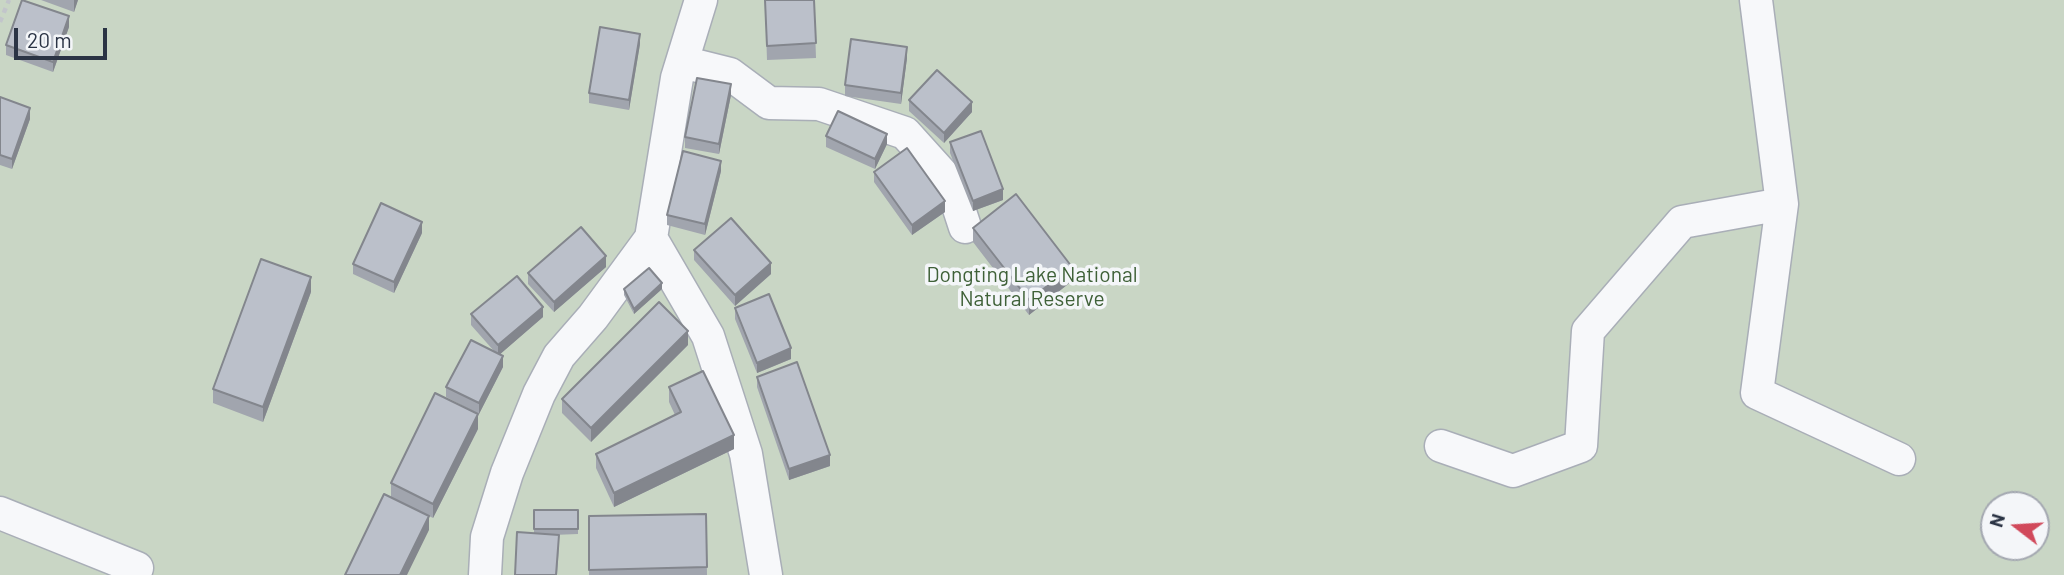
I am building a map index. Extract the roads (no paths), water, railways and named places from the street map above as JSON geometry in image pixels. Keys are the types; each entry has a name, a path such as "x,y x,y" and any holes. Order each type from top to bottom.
{"street":[{"path":"485,575 487,537 507,473 539,394 559,356 593,317 651,238 677,78 701,0"},
{"path":"1756,0 1782,204 1757,393 1899,459"},
{"path":"682,62 730,74 769,103 818,104 905,133 951,184 965,227"},
{"path":"1441,446 1513,471 1581,446 1588,331 1682,222 1782,204"},
{"path":"651,238 708,336 746,454 766,575"},
{"path":"0,513 137,568"}],"park label":[{"name":"Dongting Lake National Natural Reserve","path":"1032,287"}]}
